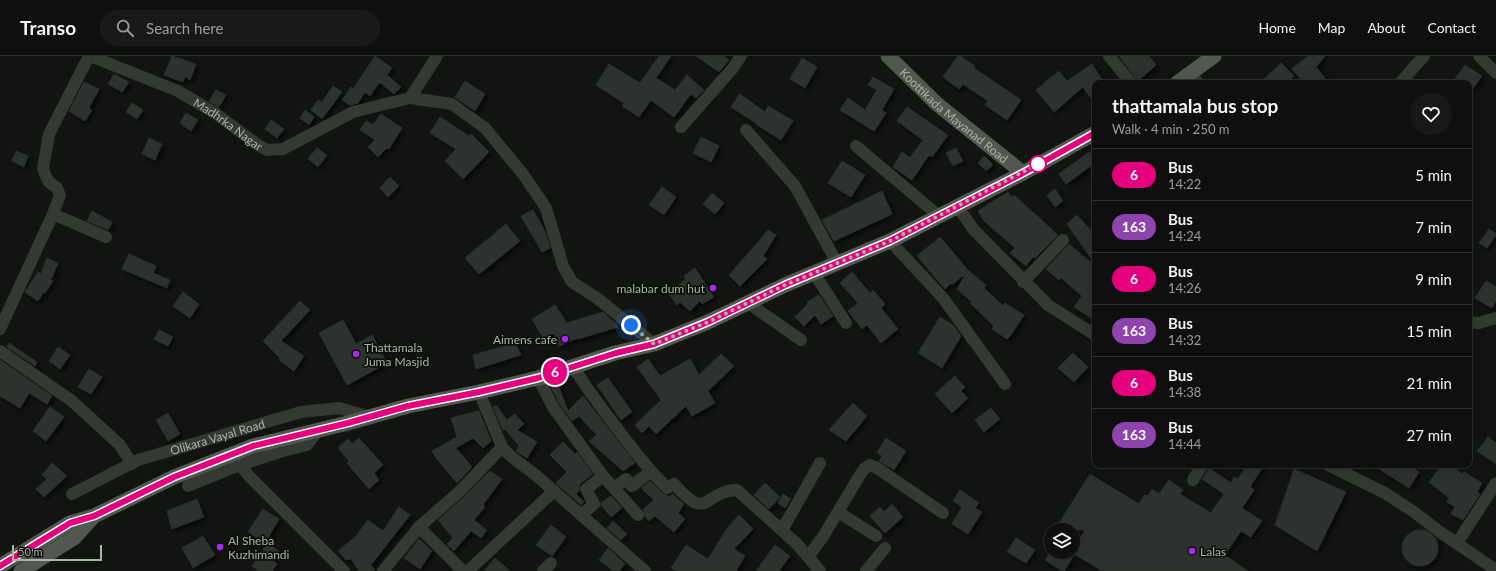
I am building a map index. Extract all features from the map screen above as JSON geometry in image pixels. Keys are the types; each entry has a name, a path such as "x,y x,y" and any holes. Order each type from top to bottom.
{"main road":[{"name":"Koottikada Mayanad Road","path":"888,56 937,104 1023,173"},
{"path":"1194,78 1214,56"},
{"path":"0,566 70,523 94,516 174,477 253,446 408,406 479,392 538,378 616,353 654,344 708,322 837,262 890,241 1023,173 1092,135"},
{"path":"21,571 74,538 94,516"}],"street":[{"name":"Madhrka Nagar","path":"90,56 178,90 215,113 267,150 283,149 353,112 410,98"},
{"path":"0,329 53,214 60,195 57,188 48,181 43,169 49,134 90,56"},
{"path":"437,56 410,98 452,104 485,128 522,174 546,208 564,266 572,282 597,298 654,344"},
{"path":"680,127 742,56"},
{"path":"1109,56 1128,80"},
{"path":"1403,80 1424,56"},
{"path":"1479,56 1496,73"},
{"path":"746,130 795,186 837,262"},
{"path":"856,146 939,216"},
{"path":"957,206 974,230 1024,282 1056,311 1092,333"},
{"path":"53,214 106,237"},
{"path":"1024,282 1063,240"},
{"path":"890,241 943,298 1005,384"},
{"path":"814,273 846,323"},
{"path":"748,303 801,340"},
{"path":"1472,322 1479,323 1496,318"},
{"path":"0,350 72,401 120,445 132,464"},
{"path":"573,366 582,382 651,471 667,488 674,484 687,498 696,504 704,504 722,493 730,490 737,490 797,544 820,571"},
{"path":"538,378 553,407 603,476 638,515"},
{"path":"479,392 502,447 514,460 535,474 645,571"},
{"name":"Olikara Vayal Road","path":"72,494 138,460 198,441 301,412 339,408 370,417"},
{"path":"188,486 240,465 286,450 307,445 319,429"},
{"path":"383,571 419,527 460,491 502,447"},
{"path":"782,530 820,462"},
{"path":"240,465 249,476 344,571"},
{"path":"808,557 824,535 864,469 870,466 877,468 943,513"},
{"path":"1194,480 1200,468"},
{"path":"1334,468 1385,493 1496,570"},
{"path":"614,488 626,479 632,486 651,471"},
{"path":"581,515 594,504 586,489 603,476"},
{"path":"1457,543 1496,483"},
{"path":"419,527 462,570 554,491"},
{"path":"838,512 876,536"},
{"path":"866,571 885,548"}],"building":[{"path":"172,56 196,64 190,80 185,76 183,82 164,75"},
{"path":"375,56 392,68 387,75 401,87 394,94 379,83 370,96 365,92 358,103 350,105 342,100 351,87 353,89"},
{"path":"659,56 671,56 656,78 675,90 687,75 704,90 696,98 691,94 674,117 651,100 639,117 622,106 624,103 596,85 609,64 640,83"},
{"path":"696,56 723,56 729,60 719,72"},
{"path":"958,56 975,66 974,68 1021,100 1007,120 985,105 988,101 963,84 959,89 943,77"},
{"path":"1119,56 1149,56 1156,65 1137,80"},
{"path":"1308,56 1325,56 1316,67 1325,78 1323,80 1301,80 1292,69"},
{"path":"802,58 817,67 805,88 790,79"},
{"path":"1281,63 1294,76 1290,80 1263,80"},
{"path":"1092,64 1102,80 1092,80 1092,100 1083,87 1054,112 1036,90 1059,71 1067,81"},
{"path":"1465,65 1482,76 1472,90 1472,80 1454,80"},
{"path":"114,74 129,82 122,92 108,84"},
{"path":"873,77 894,89 882,110 886,113 874,131 840,110 848,98 865,110 877,90 868,85"},
{"path":"465,81 485,94 475,111 455,97"},
{"path":"84,82 99,89 89,108 92,110 85,121 69,111"},
{"path":"333,86 342,92 322,119 311,110 318,100 322,102"},
{"path":"216,90 226,95 219,107 209,101"},
{"path":"740,94 765,112 768,106 793,121 781,140 731,107"},
{"path":"132,103 143,110 137,119 126,112"},
{"path":"907,107 948,135 932,157 929,155 912,180 893,167 902,152 910,158 923,140 897,121"},
{"path":"305,110 314,117 309,125 300,118"},
{"path":"186,113 198,120 191,131 180,123"},
{"path":"381,114 402,128 389,149 387,148 378,157 368,147 375,140 360,130 366,121 373,125"},
{"path":"440,117 469,136 471,134 489,152 463,179 445,161 456,149 430,133"},
{"path":"271,120 284,129 277,138 265,129"},
{"path":"701,137 719,146 711,162 693,153"},
{"path":"149,138 162,144 155,160 142,154"},
{"path":"317,148 327,155 318,167 308,159"},
{"path":"956,148 963,161 953,166 946,153"},
{"path":"16,151 28,156 24,167 12,161"},
{"path":"1089,152 1092,156 1092,165 1066,184 1059,174"},
{"path":"984,156 993,165 986,171 978,163"},
{"path":"842,161 865,175 851,197 828,183"},
{"path":"390,177 399,186 388,197 380,188"},
{"path":"662,187 676,197 664,215 649,205"},
{"path":"1055,189 1063,201 1055,207 1047,195"},
{"path":"882,191 892,214 834,241 822,220"},
{"path":"1008,192 1011,197 1014,195 1058,235 1035,258 1033,257 1026,266 1010,253 1015,248 984,221 978,211"},
{"path":"712,193 724,203 715,214 703,204"},
{"path":"533,210 546,233 550,248 542,252 521,216"},
{"path":"92,211 112,222 108,230 87,221"},
{"path":"1077,215 1092,232 1092,260 1067,224"},
{"path":"506,224 520,241 479,274 465,258"},
{"path":"1489,229 1496,235 1487,248 1479,243"},
{"path":"768,230 776,235 763,256 767,259 740,286 729,275"},
{"path":"940,237 968,270 986,285 984,288 1003,306 1005,303 1024,315 1007,339 992,329 994,326 971,304 972,302 957,289 964,277 962,276 945,289 917,256"},
{"path":"1069,244 1092,263 1091,318 1074,307 1082,296 1061,278 1059,280 1046,269"},
{"path":"129,254 156,266 153,273 170,280 167,288 122,269"},
{"path":"47,258 58,263 51,280 53,281 38,301 25,292 38,272 41,274"},
{"path":"695,268 714,297 702,304 700,301 690,311 680,302 677,305 668,293 686,279 684,276"},
{"path":"852,272 870,293 873,290 885,304 881,308 898,329 881,343 867,325 862,329 848,311 858,303 840,283"},
{"path":"1486,281 1496,287 1496,301 1492,308 1475,298"},
{"path":"183,292 199,304 190,318 173,306"},
{"path":"819,295 833,316 821,324 815,315 804,326 795,317 808,304 807,302"},
{"path":"300,301 310,310 281,341 304,356 294,371 279,360 280,358 263,341"},
{"path":"555,305 567,323 603,312 618,327 578,338 559,346 554,333 544,339 532,319"},
{"path":"940,317 953,325 961,336 942,368 918,353"},
{"name":"Thattamala Juma Masjid","path":"343,320 356,344 372,335 387,363 347,385 319,333"},
{"path":"159,330 173,337 168,346 154,339"},
{"path":"9,343 37,362 35,366 7,347"},
{"path":"515,343 521,355 476,369 473,355"},
{"path":"58,347 70,355 60,369 49,361"},
{"path":"1073,353 1088,367 1074,382 1058,368"},
{"path":"721,354 734,366 708,391 715,403 692,416 686,406 656,434 649,426 642,433 635,425 661,400 637,367 648,359 660,376 690,359 699,375"},
{"path":"0,360 52,396 47,404 29,393 20,408 0,396"},
{"path":"89,369 102,377 91,394 78,387"},
{"path":"955,376 965,387 961,391 968,398 952,413 935,394"},
{"path":"608,378 632,412 621,420 597,385"},
{"path":"557,382 568,411 583,396 635,463 623,471 589,441 597,435 579,416 572,421 559,403 550,385"},
{"path":"853,403 867,416 846,441 829,430"},
{"path":"497,406 507,420 515,414 524,424 517,430 537,442 527,458 516,451 519,446 505,429 503,430 493,407"},
{"path":"50,407 64,417 46,441 33,431"},
{"path":"991,408 1000,419 984,432 975,420"},
{"path":"479,411 491,441 483,448 473,438 456,448 472,467 457,483 432,451 457,437 451,418"},
{"path":"168,413 180,434 168,441 156,420"},
{"path":"1488,437 1496,443 1496,464 1477,451"},
{"path":"359,438 383,465 374,473 379,480 369,489 347,463 349,461 338,448 348,439 352,444"},
{"path":"886,438 906,451 894,470 879,461 882,456 877,452"},
{"path":"563,442 575,454 577,452 593,474 579,486 579,491 576,494 584,502 581,505 556,483 567,472 550,455"},
{"path":"52,463 67,476 44,497 36,489 47,479 42,475"},
{"path":"1209,468 1231,483 1234,477 1238,479 1245,468 1262,468 1250,487 1254,490 1242,508 1262,521 1251,537 1241,531 1225,555 1248,571 1102,571 1080,558 1080,538 1085,530 1080,530 1080,523 1059,523 1090,474 1139,504 1145,495 1148,496 1152,489 1159,494 1169,480 1183,490 1180,494 1211,513 1224,494 1202,479"},
{"path":"1378,468 1413,468 1419,472 1409,488"},
{"path":"1440,468 1455,468 1462,474 1464,472 1482,483 1477,492 1480,494 1463,520 1451,514 1455,507 1447,502 1449,498 1429,482"},
{"path":"1294,469 1346,492 1317,551 1275,525"},
{"path":"490,471 502,479 483,505 485,507 474,520 487,530 481,538 471,531 454,551 447,544 453,538 438,520"},
{"path":"650,481 662,493 670,497 672,494 684,504 678,513 685,519 674,532 655,516 649,521 645,516 643,509 654,500 641,488"},
{"path":"765,483 780,497 769,509 754,495"},
{"path":"960,490 979,503 975,508 982,512 968,534 952,524 962,507 953,501"},
{"path":"783,494 791,499 785,508 778,503"},
{"path":"611,496 622,508 611,517 601,503"},
{"path":"197,499 204,517 172,529 167,511"},
{"path":"892,504 903,517 885,533 870,516 880,507 884,512"},
{"path":"399,507 410,515 371,565 375,571 359,571 351,559 346,560 338,551 355,537 368,520 383,531"},
{"path":"263,509 279,519 265,543 248,532"},
{"path":"739,515 753,529 734,549 745,556 736,571 676,571 671,568 686,545 708,559 728,527"},
{"path":"613,521 627,534 621,540 607,528"},
{"path":"551,525 566,537 552,556 536,545"},
{"path":"1424,530 1433,535 1437,541 1437,555 1433,561 1424,566 1416,566 1407,561 1403,555 1402,544 1407,535 1413,531"},
{"path":"203,536 215,555 193,568 182,548"},
{"path":"1016,538 1035,550 1026,563 1007,552"},
{"path":"419,539 432,551 420,569 404,558"},
{"path":"268,543 279,551 272,560 277,564 272,571 259,571 252,566"},
{"path":"775,545 790,556 779,571 756,571"},
{"path":"608,548 625,564 619,571 613,571 599,560"},
{"path":"495,558 510,571 484,571"},
{"path":"1046,559 1072,559 1064,571 1045,560"}],"bus line":[{"name":"6","path":"0,566 70,523 94,516 174,477 253,446 348,423 408,406 479,392 538,378 616,353 654,344 708,322 837,262 890,241 1023,173 1092,135"}],"place":[{"name":"malabar dum hut","path":"713,288"},
{"name":"Aimens cafe","path":"565,339"},
{"name":"Thattamala Juma Masjid","path":"356,354"},
{"name":"Al Sheba Kuzhimandi","path":"220,547"},
{"name":"Lalas","path":"1192,551"}],"route":[{"path":"631,325 654,344 708,322 837,262 890,241 1038,164"}]}
